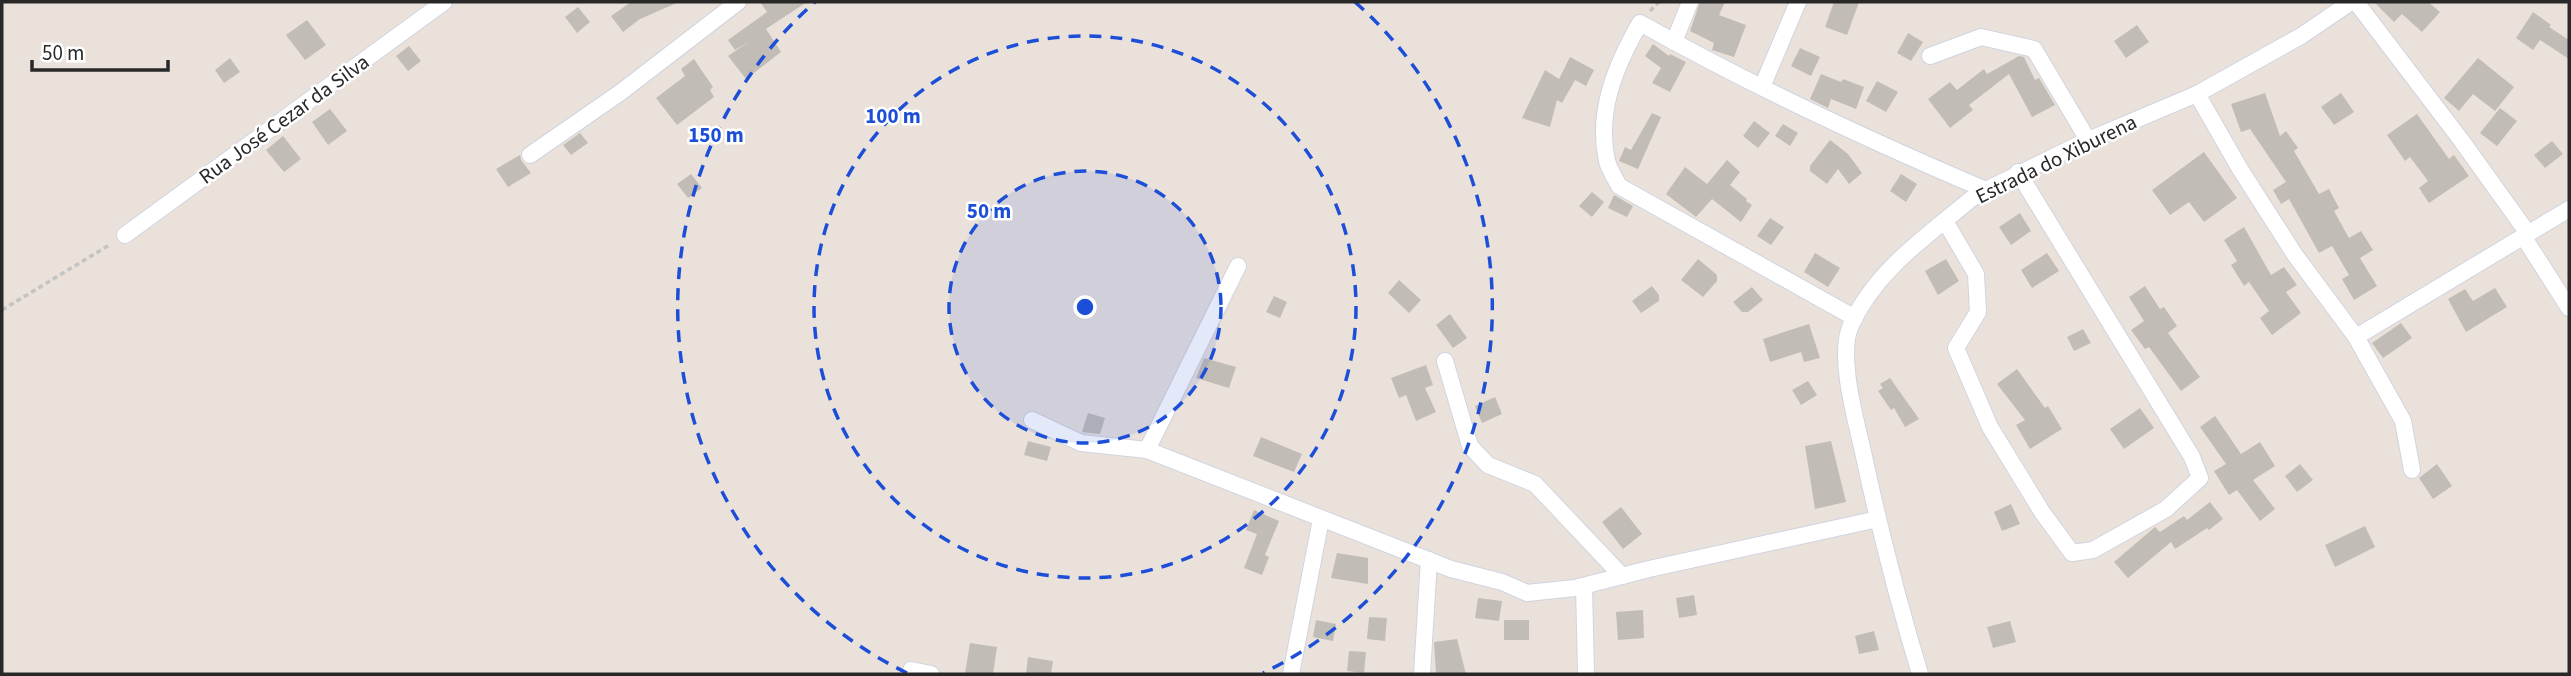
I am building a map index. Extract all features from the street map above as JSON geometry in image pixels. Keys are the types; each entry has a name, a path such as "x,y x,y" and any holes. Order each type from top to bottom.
{"street":[{"path":"530,155 621,92 738,2"},
{"path":"1674,42 1690,2"},
{"path":"1762,88 1798,2"},
{"path":"2354,2 2461,140 2525,234 2569,308"},
{"name":"Estrada do Xiburena","path":"1920,674 1878,519 1850,393 1847,341 1850,327 1871,291 1890,268 1971,199 1986,190 2088,140 2197,94 2301,36 2354,2"},
{"name":"Rua José Cezar da Silva","path":"125,235 435,4"},
{"path":"1855,318 1619,186 1607,162 1607,94 1621,56 1640,23 1762,88 1904,155 1986,190"},
{"path":"1930,56 1981,37 2034,50 2088,140"},
{"path":"2197,94 2240,169 2295,255 2356,337 2403,421 2412,470"},
{"path":"1945,221 1976,275 1978,312 1956,348 1990,427 2042,512 2072,553 2093,550 2166,509 2200,478 2192,457 2018,172"},
{"path":"2356,337 2569,209"},
{"path":"1147,450 1238,266"},
{"path":"1445,361 1470,446 1488,465 1535,484 1622,576"},
{"path":"1032,420 1081,443 1147,450 1451,569 1502,582 1527,593 1584,586 1878,519"},
{"path":"1291,674 1321,519"},
{"path":"1422,674 1429,560"},
{"path":"1584,586 1586,674"},
{"path":"911,670 931,674"}],"path":[{"path":"2,310 125,235"}],"building":[{"path":"631,2 679,2 640,19 623,32 611,16"},
{"path":"760,2 807,2 766,29 781,52 746,79 728,56 750,41 735,50 728,40 767,12"},
{"path":"1700,2 1725,2 1719,15 1746,25 1734,57 1712,50 1714,43 1690,31"},
{"path":"1834,2 1859,2 1847,35 1825,27"},
{"path":"2374,2 2428,2 2440,12 2422,32 2402,14 2394,22"},
{"path":"578,7 590,22 577,33 565,17"},
{"path":"2533,12 2569,40 2569,59 2540,40 2533,50 2516,38"},
{"path":"307,20 326,45 305,60 286,35"},
{"path":"2137,25 2149,42 2126,58 2114,41"},
{"path":"1908,33 1923,42 1911,61 1897,53"},
{"path":"1653,44 1669,56 1670,54 1686,62 1670,92 1652,83 1661,68 1645,56"},
{"path":"409,46 421,61 408,71 396,56"},
{"path":"1800,48 1820,57 1811,76 1791,66"},
{"path":"2019,56 2024,57 2035,80 2039,78 2055,105 2032,117 2009,74 1969,105 1973,110 1950,128 1928,99 1950,82 1957,90 1984,69 1987,74"},
{"path":"1570,57 1594,70 1586,86 1575,80 1562,103 1557,100 1550,127 1522,118 1545,70 1559,79"},
{"path":"230,58 240,72 224,83 215,70"},
{"path":"2478,58 2514,87 2495,111 2473,94 2459,111 2444,98"},
{"path":"694,59 713,87 710,90 714,97 677,125 656,98 685,76 681,69"},
{"path":"1821,74 1864,87 1856,109 1831,99 1828,108 1810,99"},
{"path":"1877,81 1898,92 1886,112 1866,101"},
{"path":"2265,93 2280,136 2286,131 2298,148 2294,151 2319,194 2329,189 2339,208 2334,211 2349,238 2361,231 2373,250 2360,258 2377,286 2354,300 2342,279 2349,275 2332,246 2319,253 2289,199 2281,204 2273,190 2286,182 2250,129 2241,132 2231,104"},
{"path":"2341,93 2354,112 2334,125 2321,107"},
{"path":"2500,108 2517,121 2497,146 2480,133"},
{"path":"330,109 347,131 328,145 312,122"},
{"path":"1652,113 1661,117 1638,169 1619,161 1625,147 1631,150"},
{"path":"2417,114 2449,159 2454,155 2469,176 2429,203 2419,188 2428,181 2410,157 2405,161 2387,135"},
{"path":"1754,121 1770,133 1758,148 1743,136"},
{"path":"1783,124 1798,133 1790,146 1775,136"},
{"path":"580,133 588,143 571,155 563,145"},
{"path":"283,136 301,159 284,172 266,150"},
{"path":"1830,140 1848,154 1862,173 1849,184 1838,169 1827,184 1810,171 1810,166"},
{"path":"2552,141 2563,154 2545,168 2534,155"},
{"path":"2204,152 2237,198 2204,222 2189,202 2170,215 2152,190"},
{"path":"520,155 531,173 508,187 496,169"},
{"path":"1727,160 1740,172 1730,185 1752,205 1741,222 1712,199 1696,217 1666,194 1685,167 1707,184"},
{"path":"691,174 702,188 688,198 677,184"},
{"path":"1901,174 1917,184 1906,202 1890,191"},
{"path":"1592,192 1604,202 1592,217 1579,206"},
{"path":"1614,195 1633,206 1627,217 1608,208"},
{"path":"2020,213 2031,231 2011,245 1999,227"},
{"path":"1770,218 1784,227 1771,245 1757,236"},
{"path":"2244,227 2271,275 2284,267 2297,285 2286,292 2301,313 2272,335 2260,318 2269,311 2249,282 2244,286 2231,265 2237,261 2224,240"},
{"path":"1815,253 1840,268 1828,287 1804,272"},
{"path":"2047,253 2059,271 2032,288 2021,270"},
{"path":"1698,259 1717,275 1717,281 1703,297 1681,280"},
{"path":"1946,259 1959,281 1938,295 1925,271"},
{"path":"1399,280 1421,300 1409,313 1388,293"},
{"path":"1652,286 1659,295 1659,301 1641,313 1632,301"},
{"path":"2145,286 2160,309 2164,307 2177,326 2168,333 2200,377 2181,391 2149,347 2145,349 2131,330 2144,321 2129,297"},
{"path":"1752,287 1763,300 1748,312 1742,312 1733,302"},
{"path":"2495,288 2507,307 2466,332 2448,299 2465,289 2473,301"},
{"path":"1274,296 1287,302 1280,318 1266,312"},
{"path":"1450,314 1467,338 1453,348 1436,325"},
{"path":"2401,323 2412,338 2383,358 2372,343"},
{"path":"1809,324 1820,358 1804,362 1801,352 1770,362 1763,339"},
{"path":"2083,329 2091,343 2074,351 2067,337"},
{"path":"1204,358 1236,367 1229,388 1196,378"},
{"path":"1426,365 1433,385 1425,388 1436,412 1416,421 1406,395 1399,398 1391,378"},
{"path":"2017,369 2045,408 2048,406 2062,429 2030,449 2016,425 2025,420 1997,384"},
{"path":"1890,378 1919,419 1905,427 1894,408 1891,410 1878,391 1883,388 1880,384"},
{"path":"1808,381 1817,395 1801,405 1792,390"},
{"path":"1495,397 1502,414 1482,423 1475,406"},
{"path":"2140,408 2154,428 2124,449 2110,429"},
{"path":"1088,413 1105,418 1100,434 1082,432"},
{"path":"2215,416 2241,454 2260,442 2275,466 2253,480 2275,509 2260,521 2237,490 2229,495 2214,471 2226,464 2200,427"},
{"path":"1261,437 1302,454 1294,472 1253,456"},
{"path":"1028,441 1051,447 1047,461 1024,455"},
{"path":"1831,441 1846,502 1815,509 1805,446"},
{"path":"2300,464 2313,480 2297,492 2285,476"},
{"path":"2437,464 2452,486 2433,499 2419,478"},
{"path":"2210,502 2223,519 2209,530 2207,528 2175,549 2171,542 2128,578 2114,562 2155,527 2160,532 2184,516 2187,520"},
{"path":"2011,504 2020,524 2002,531 1994,512"},
{"path":"1621,507 1642,534 1623,549 1602,522"},
{"path":"1254,510 1279,521 1265,555 1269,557 1262,575 1244,568 1257,534 1246,530"},
{"path":"2365,526 2375,547 2335,567 2325,545"},
{"path":"1337,553 1368,558 1368,584 1331,578"},
{"path":"1694,595 1697,615 1679,618 1676,598"},
{"path":"1478,598 1502,601 1499,621 1475,618"},
{"path":"1643,610 1644,638 1618,640 1616,612"},
{"path":"1369,617 1387,618 1385,641 1367,639"},
{"path":"1316,620 1336,624 1333,641 1313,637"},
{"path":"1504,620 1529,620 1529,640 1504,640"},
{"path":"2010,621 2016,642 1993,648 1987,627"},
{"path":"1874,631 1879,650 1859,654 1855,636"},
{"path":"1457,639 1466,674 1436,674 1434,642"},
{"path":"970,643 997,647 993,674 965,673"},
{"path":"1349,651 1366,652 1364,673 1347,671"},
{"path":"1028,657 1053,661 1051,674 1026,674"}]}
